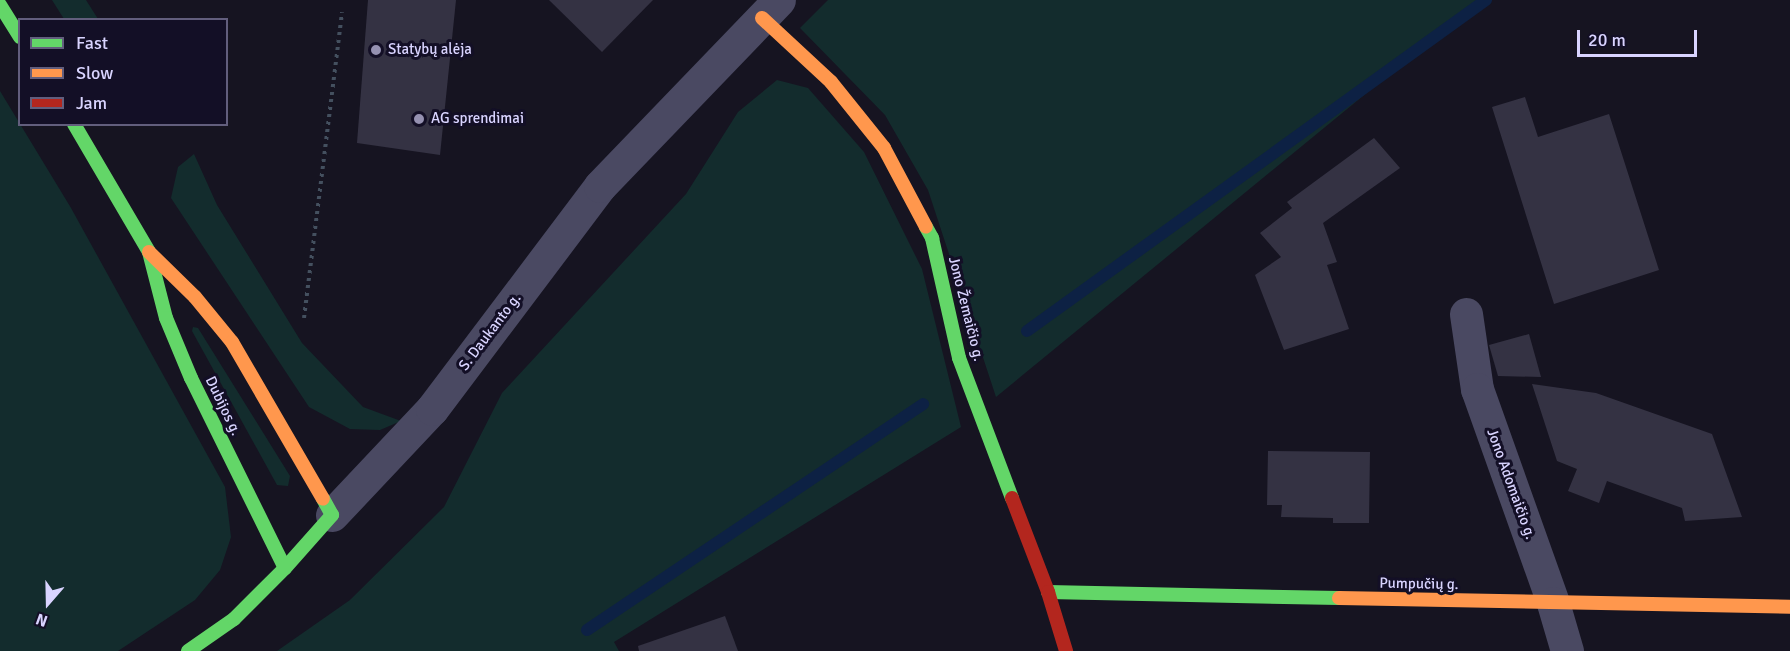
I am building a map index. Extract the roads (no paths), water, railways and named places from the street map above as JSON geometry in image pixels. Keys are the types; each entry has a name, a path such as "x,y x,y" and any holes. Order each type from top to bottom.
{"street":[{"path":"0,5 18,34"},
{"name":"S. Daukanto g.","path":"188,651 234,619 285,568 332,514 432,409 600,186 770,9"},
{"name":"Jono Žemaičio g.","path":"770,9 884,148 932,238 959,358 1048,592 1066,651"},
{"name":"Dubijos g.","path":"75,126 149,252 195,297 232,342 332,514"},
{"name":"Dubijos g.","path":"149,252 166,318 187,368 285,568"},
{"name":"Jono Adomaičio g.","path":"1466,314 1477,389 1553,603 1567,651"},
{"name":"Pumpučių g.","path":"1048,592 1790,607"}],"waterway":[{"path":"1027,331 1486,0"},
{"path":"587,630 923,404"}],"place":[{"name":"Statybų alėja","path":"376,50"},
{"name":"AG sprendimai","path":"419,119"}]}
